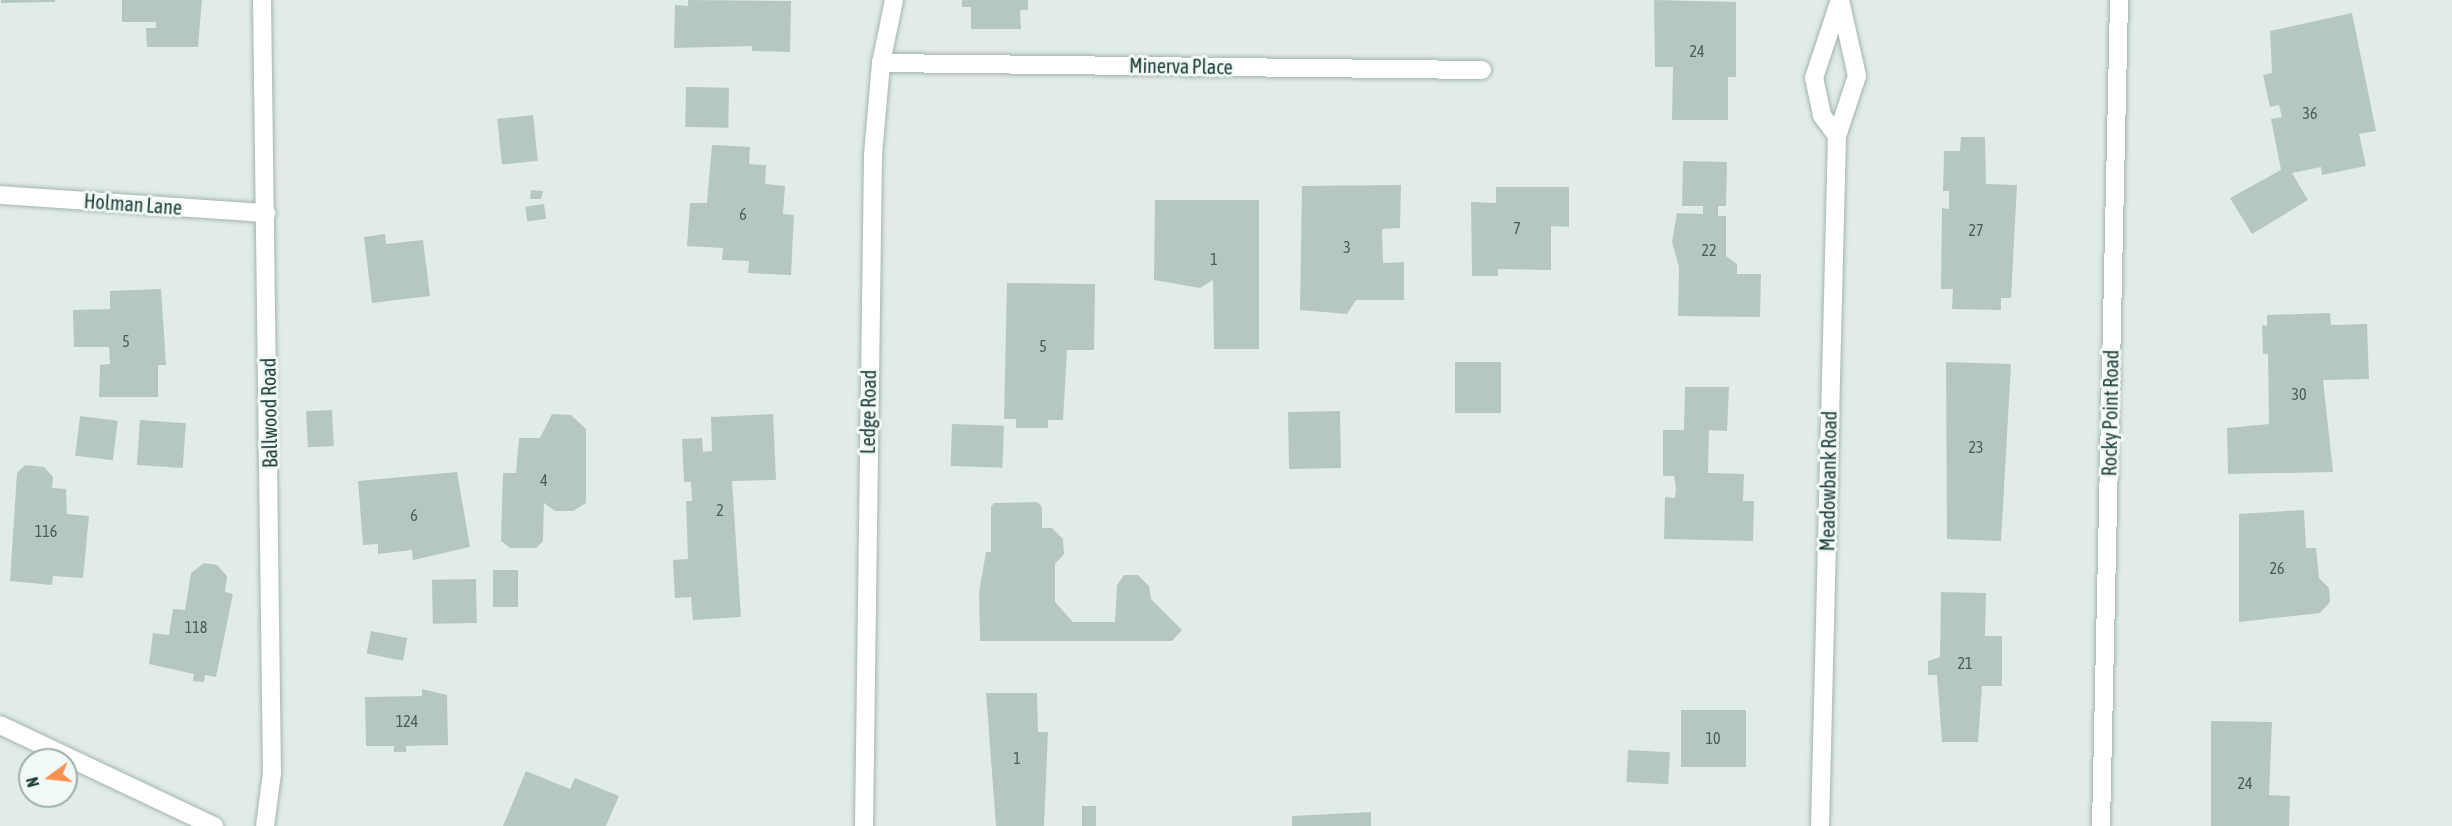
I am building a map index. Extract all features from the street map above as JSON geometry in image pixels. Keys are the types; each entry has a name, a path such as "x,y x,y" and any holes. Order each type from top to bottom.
{"street":[{"name":"Ballwood Road","path":"262,0 272,773 265,826"},
{"name":"Ledge Road","path":"864,826 872,167 881,63 894,0"},
{"name":"Meadowbank Road","path":"1820,826 1836,136 1848,114 1857,76 1840,0 1814,78 1822,115 1836,136"},
{"name":"Rocky Point Road","path":"2101,826 2119,0"},
{"name":"Minerva Place","path":"881,63 1482,70"},
{"name":"Holman Lane","path":"0,195 266,213"},
{"path":"0,725 214,826"}],"building":[{"path":"1,0 55,0 55,2 1,3"},
{"path":"122,0 202,0 198,47 147,47 146,28 156,28 156,22 122,22"},
{"path":"688,0 791,1 790,52 752,51 752,46 674,48 675,5 688,6"},
{"path":"962,0 1028,0 1028,10 1020,10 1021,29 971,29 971,7 962,7"},
{"path":"1654,0 1736,2 1736,77 1728,77 1728,120 1672,120 1673,67 1655,67"},
{"path":"2352,13 2376,131 2359,134 2366,166 2322,175 2321,167 2292,173 2308,200 2252,234 2230,198 2281,170 2271,119 2282,117 2279,105 2270,107 2263,75 2272,73 2270,31"},
{"path":"686,87 729,88 728,128 685,127"},
{"path":"533,115 538,161 502,165 497,119"},
{"path":"1961,137 1985,137 1986,184 2017,185 2011,298 2001,298 2001,310 1952,309 1953,289 1941,289 1942,208 1949,209 1949,191 1943,191 1944,151 1960,151"},
{"path":"712,145 750,147 749,164 766,165 765,184 785,186 783,214 794,215 791,275 748,273 749,261 722,260 723,248 687,246 690,203 707,203"},
{"path":"1683,161 1727,162 1726,206 1718,206 1718,216 1726,216 1726,256 1737,264 1737,274 1761,274 1760,317 1678,316 1679,267 1672,242 1677,213 1703,214 1703,206 1682,206"},
{"path":"1401,185 1400,228 1382,229 1383,263 1404,262 1404,300 1356,300 1347,314 1300,310 1302,186"},
{"path":"1496,187 1569,187 1569,227 1551,226 1551,270 1498,269 1498,276 1472,276 1471,202 1496,203"},
{"path":"531,190 543,191 541,199 530,199"},
{"path":"1155,200 1259,200 1259,349 1214,349 1213,280 1200,288 1154,280"},
{"path":"544,204 546,219 527,221 525,207"},
{"path":"385,234 386,244 423,240 430,296 372,303 364,237"},
{"path":"1007,283 1095,284 1094,350 1067,350 1063,420 1048,420 1048,428 1016,428 1016,419 1004,419"},
{"path":"161,289 166,365 158,365 158,397 99,397 100,365 110,364 109,347 74,347 73,310 110,309 110,291"},
{"path":"2330,313 2331,325 2367,324 2369,379 2323,380 2333,472 2228,474 2227,428 2269,424 2268,354 2263,354 2262,325 2267,326 2267,315"},
{"path":"1455,362 1501,362 1501,413 1455,413"},
{"path":"1946,362 2011,364 2001,541 1947,539"},
{"path":"1685,387 1729,387 1727,431 1709,430 1708,473 1744,474 1743,501 1754,501 1753,541 1664,539 1665,497 1675,498 1676,487 1674,476 1663,476 1663,430 1684,430"},
{"path":"332,410 334,446 308,447 306,411"},
{"path":"1340,411 1341,468 1289,469 1288,412"},
{"path":"552,414 571,415 586,429 586,503 573,511 555,511 544,503 543,541 536,548 510,548 501,541 503,473 516,473 519,438 540,438"},
{"path":"773,414 776,480 732,481 741,617 693,620 691,597 675,598 673,560 688,559 686,501 692,501 691,482 684,482 682,439 702,438 703,452 712,451 711,417"},
{"path":"80,416 118,421 113,460 75,456"},
{"path":"140,420 186,423 183,468 137,465"},
{"path":"952,424 1004,426 1003,468 951,466"},
{"path":"25,465 44,467 53,477 52,488 66,489 67,514 89,516 83,578 53,576 52,585 10,581 17,473"},
{"path":"457,472 470,547 413,560 412,550 378,554 378,544 363,545 358,481"},
{"path":"1037,502 1042,507 1042,528 1052,528 1063,539 1064,554 1055,564 1055,602 1073,622 1115,622 1117,585 1124,575 1138,575 1149,586 1151,599 1182,630 1172,641 980,641 979,592 986,552 991,552 991,507 994,503"},
{"path":"2304,510 2306,548 2316,548 2319,578 2329,588 2330,602 2320,613 2239,622 2239,514"},
{"path":"204,563 217,565 227,576 225,592 233,594 216,677 205,675 204,682 193,681 194,674 149,664 153,633 169,635 173,609 185,610 191,573"},
{"path":"493,570 518,570 518,607 493,607"},
{"path":"476,579 477,623 433,624 432,580"},
{"path":"1941,592 1986,593 1985,636 2002,636 2002,686 1982,686 1978,742 1942,742 1937,675 1928,675 1928,661 1940,657"},
{"path":"371,631 407,638 403,661 367,654"},
{"path":"422,689 447,695 448,745 406,746 406,752 394,752 394,746 366,746 365,697 422,696"},
{"path":"986,693 1037,693 1038,732 1048,732 1044,826 996,826"},
{"path":"1681,710 1746,710 1746,767 1681,767"},
{"path":"2211,721 2272,722 2269,795 2290,796 2289,826 2211,826"},
{"path":"1628,750 1670,752 1668,784 1626,782"},
{"path":"526,771 570,789 575,778 619,796 606,826 503,826"},
{"path":"1082,806 1096,806 1096,826 1082,826"},
{"path":"1371,812 1371,826 1292,826 1292,816"}]}
